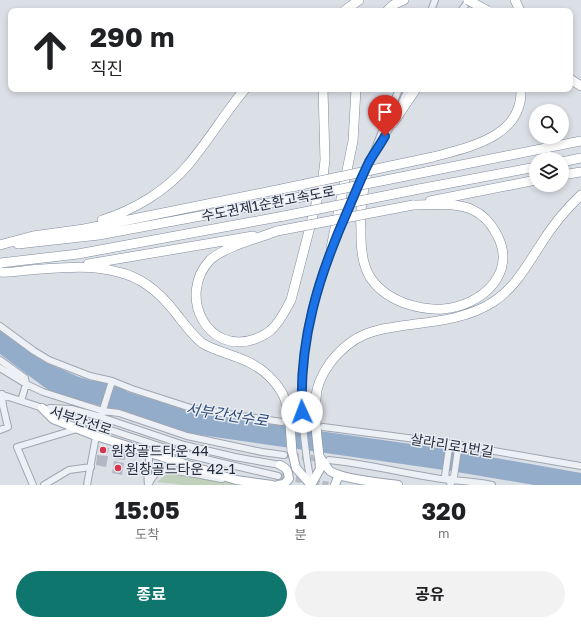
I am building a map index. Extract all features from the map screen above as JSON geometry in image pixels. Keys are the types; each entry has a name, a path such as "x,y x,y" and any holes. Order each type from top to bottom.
{"highway":[{"path":"348,8 360,0"},
{"path":"391,8 404,0"},
{"path":"469,0 483,8"},
{"path":"84,229 132,208 154,195 170,182 188,166 244,92"},
{"path":"277,231 220,253 210,260 202,273 197,286 196,298 198,312 212,332 222,338 247,342 270,332 291,300 323,177 325,160 323,92"},
{"path":"331,248 352,141 356,92"},
{"path":"393,123 414,92"},
{"path":"0,245 33,236 84,229 296,186 433,157 478,144 494,136 506,127 514,118 519,108 521,92"},
{"name":"수도권제1순환고속도로","path":"0,245 44,242 99,235 291,200 581,141"},
{"path":"569,161 581,158"},
{"path":"369,162 361,209 360,245 361,258 365,270 373,282 384,293 396,300 411,306 426,309 456,307 482,296 499,277 503,263 503,251 492,225 484,217 472,210 456,206 413,204"},
{"name":"수도권제1순환고속도로","path":"0,263 78,254 529,168"},
{"path":"569,174 581,172"},
{"path":"63,268 277,231 529,181"},
{"path":"319,456 320,428 316,397 320,381 327,367 350,342 383,328 436,321 459,316 475,311 493,302 518,279 555,224 568,207 581,195"},
{"path":"0,272 88,267 120,272 150,286 163,298 187,329 203,343 253,364 269,376 281,392 287,410 286,423 288,453"}],"main road":[{"path":"42,408 53,419 77,430 236,480 272,485"},
{"path":"280,465 290,460 288,453"},
{"path":"288,453 296,468 311,485 320,469 319,456"},
{"path":"319,456 330,470 342,476 398,485"},
{"path":"278,481 284,484 289,479 288,472 285,467 280,465"},
{"path":"335,485 338,478 342,476"}],"street":[{"path":"311,485 305,454 302,365 311,312 331,248 398,92"},
{"path":"369,162 393,123 407,92"},
{"path":"0,326 49,360 90,376 123,384 132,389 194,409 286,423"},
{"path":"0,360 25,378 26,384 21,400"},
{"path":"0,368 26,384 43,392 102,412 184,445 235,457 280,465"},
{"path":"102,412 112,382"},
{"path":"0,430 8,427 1,394"},
{"name":"서부간선로","path":"1,394 184,454 278,481"},
{"path":"42,408 118,413 187,436 262,452 288,453"},
{"name":"살라리로1번길","path":"320,428 581,466"},
{"path":"33,485 17,447 77,430"},
{"path":"87,485 96,436"},
{"path":"451,480 444,476 454,447"},
{"path":"451,480 454,447"},
{"path":"148,485 147,478 150,453"},
{"path":"329,460 451,480 492,485"},
{"path":"44,485 69,470 91,468"},
{"path":"148,485 154,476 159,472 168,471 236,480"}],"green space":[{"path":"167,474 250,485 184,485 157,482"}],"water":[{"path":"0,331 45,362 79,377 93,381 102,380 121,387 128,392 190,411 206,415 446,449 581,473 581,485 534,485 451,471 187,433 124,412 55,394 0,354"}],"building":[{"name":"원창골드타운 44","path":"99,446 109,448 108,453 98,452"},
{"name":"원창골드타운 42-1","path":"116,447 126,450 125,460 115,459"},
{"path":"97,455 108,456 106,467 96,465"},
{"name":"원창골드타운 42-1","path":"114,461 124,463 122,475 112,473"}],"tunnel":[{"path":"288,422 318,426"},
{"path":"284,455 322,459"},
{"path":"278,476 330,485"}],"place":[{"name":"원창골드타운 44","path":"103,450"},
{"name":"원창골드타운 42-1","path":"118,468"}],"route":[{"path":"302,412 302,365 311,312 322,274 331,248 369,162 385,136"}],"water label":[{"name":"서부간선수로","path":"227,414"}]}
